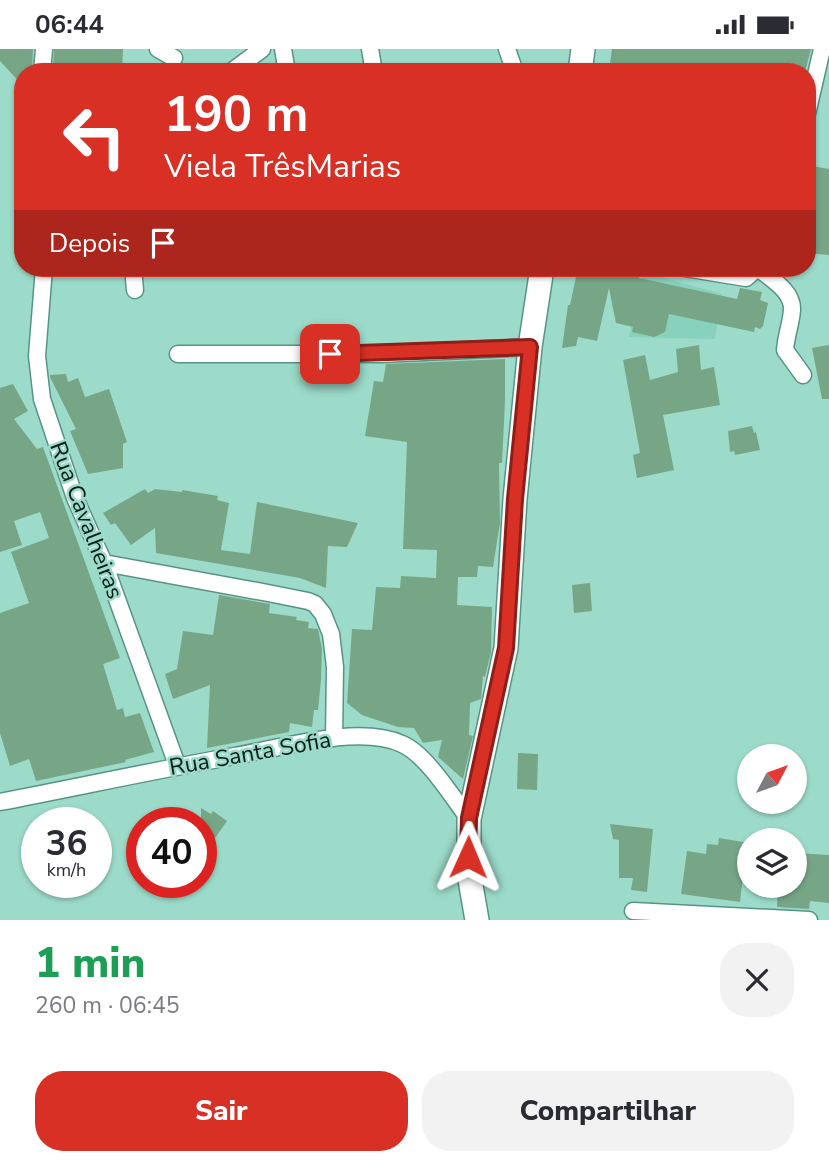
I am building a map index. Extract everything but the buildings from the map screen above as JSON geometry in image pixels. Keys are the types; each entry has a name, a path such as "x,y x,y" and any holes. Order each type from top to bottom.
{"street":[{"path":"158,49 174,58"},
{"path":"243,63 262,49"},
{"path":"816,75 822,49"},
{"name":"Rua Cavalheiras","path":"43,277 37,356 41,400 75,498 104,563 177,765"},
{"path":"134,277 135,290"},
{"path":"477,920 469,874 469,818 506,648 515,499 530,347 541,277"},
{"path":"769,277 784,289 790,298 792,309 785,350 803,375"},
{"path":"178,354 381,353 530,347"},
{"path":"104,563 315,604 323,614 331,633 335,667 334,738"},
{"name":"Rua Santa Sofia","path":"0,802 177,765 334,738 381,738 409,747 469,818"},
{"path":"633,911 809,920"}],"shaded area":[{"path":"642,277 661,277 722,294 715,339 629,337"}],"route":[{"path":"330,354 530,347 515,499 506,648 469,818 468,857"}]}
